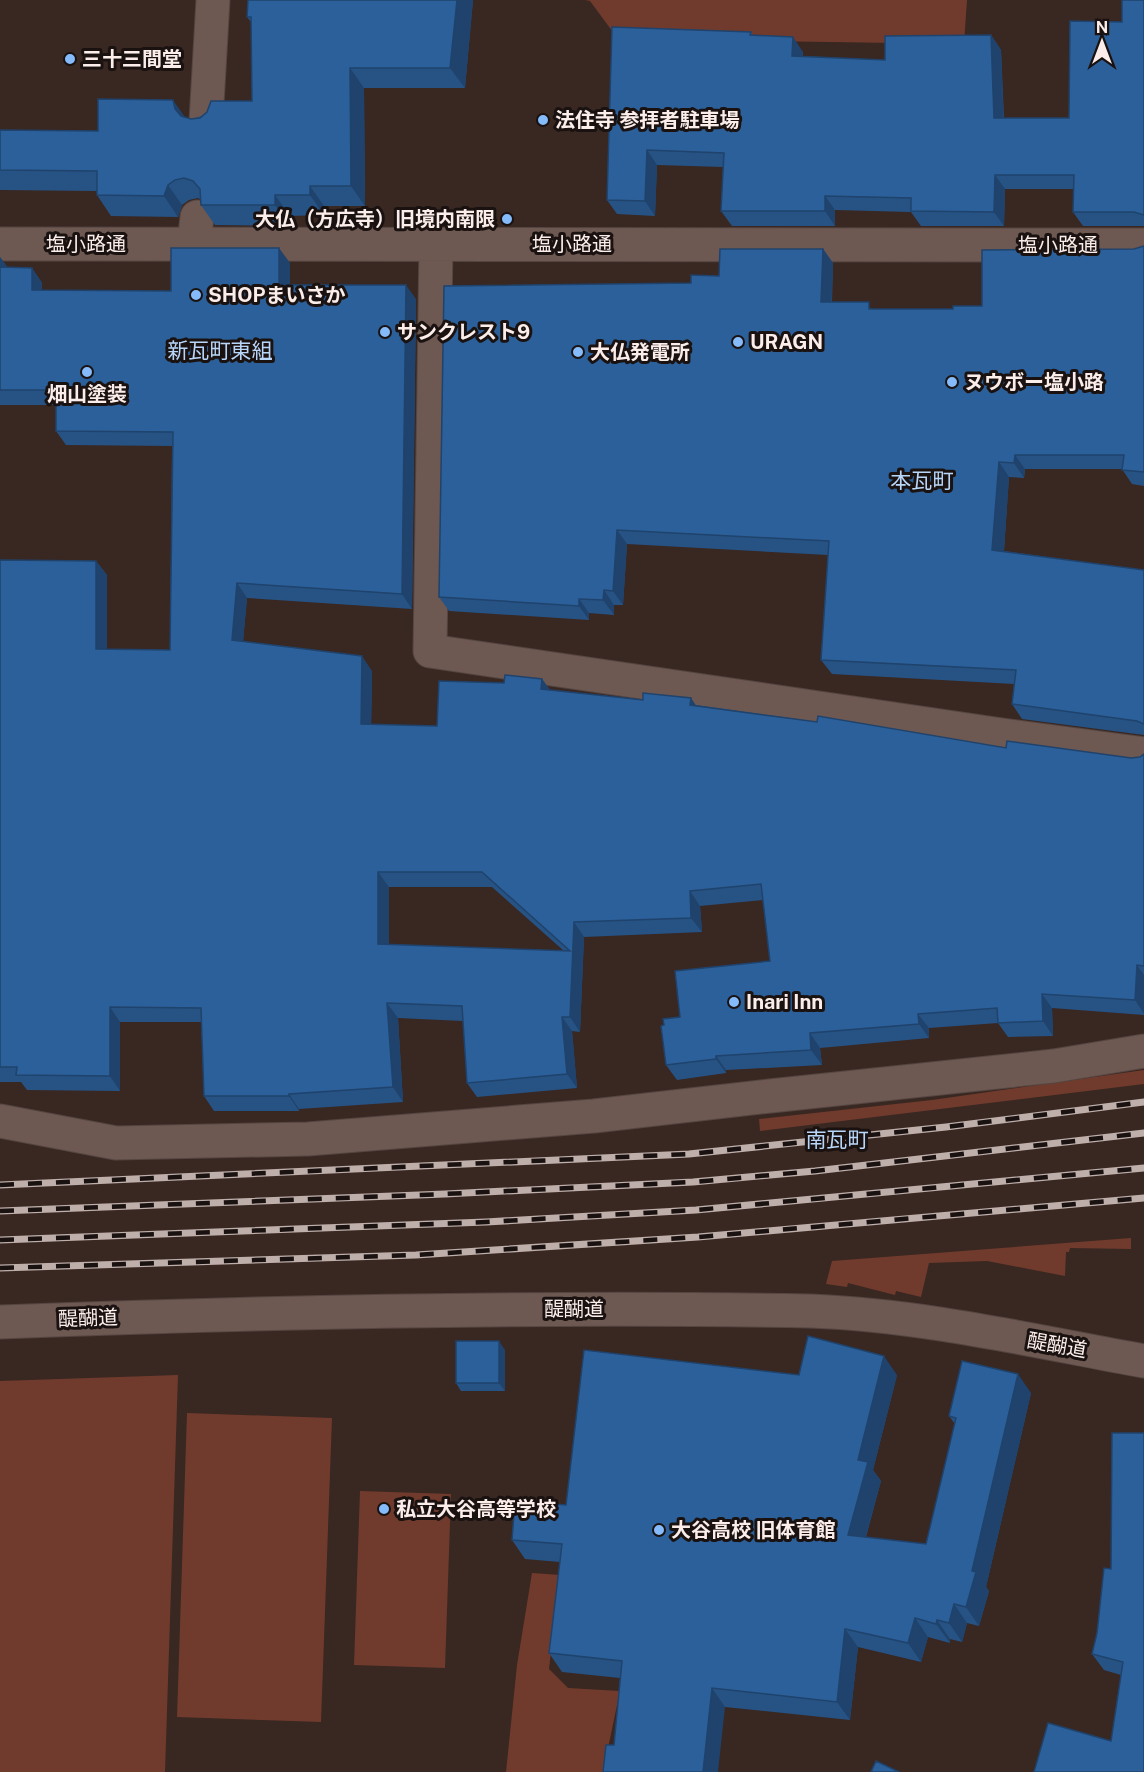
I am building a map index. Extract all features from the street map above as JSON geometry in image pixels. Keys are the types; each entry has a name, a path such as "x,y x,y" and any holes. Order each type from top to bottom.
{"street":[{"path":"206,121 213,0"},
{"name":"塩小路通","path":"0,244 195,230 436,244 1144,245"},
{"path":"436,244 430,651 990,734 1144,754"},
{"path":"0,1121 117,1143 308,1139 594,1116 1054,1066 1144,1051"},
{"name":"醍醐道","path":"0,1322 157,1316 521,1309 850,1312 900,1318 1144,1360"}],"shaded area":[{"path":"585,0 967,0 964,44 618,39 590,1"},
{"path":"1144,1070 1144,1084 760,1131 759,1119 932,1100"},
{"path":"1131,1238 1131,1249 1070,1248 1069,1252 1066,1252 1065,1276 987,1261 929,1263 921,1297 896,1291 895,1295 848,1283 847,1287 826,1284 832,1261"},
{"path":"178,1375 165,1772 0,1772 0,1381"},
{"path":"187,1413 332,1418 321,1722 177,1717"},
{"path":"360,1491 451,1494 445,1668 354,1665"},
{"path":"532,1573 560,1575 549,1669 568,1688 620,1691 603,1772 506,1772 517,1665"}],"building":[{"path":"248,0 457,0 450,68 350,68 351,186 310,186 310,195 275,195 275,205 201,205 200,189 193,181 184,178 168,185 164,196 97,195 97,171 0,170 0,130 98,131 98,99 173,100 175,109 181,116 191,119 200,118 207,112 211,101 252,101 251,17 247,17"},
{"path":"1122,0 1144,0 1144,215 1134,212 1073,212 1074,175 995,175 994,212 911,211 911,198 825,196 825,211 721,211 724,153 647,150 645,201 607,200 612,27 751,32 750,35 793,37 792,56 885,60 885,36 991,35 994,118 1069,118 1070,21 1122,22"},
{"path":"1144,246 1144,472 1122,470 1124,455 1015,455 1014,463 999,462 992,550 1144,570 1144,724 1137,721 1012,704 1016,670 821,660 829,541 617,530 613,591 604,590 603,600 579,599 579,606 439,597 444,286 691,283 691,275 719,276 720,249 823,249 821,302 869,302 869,309 953,309 953,306 982,306 982,250 1134,249"},
{"path":"171,248 279,248 279,285 406,285 402,594 237,583 232,640 362,656 361,724 437,726 439,681 504,683 505,675 542,679 541,689 643,700 643,693 691,698 690,705 817,722 818,716 1006,748 1007,741 1131,758 1144,754 1144,966 1137,965 1135,1000 1042,994 1043,1021 998,1023 997,1008 918,1014 919,1024 810,1033 811,1050 716,1056 716,1059 666,1065 661,1026 664,1025 663,1019 680,1017 675,971 770,961 761,884 690,891 691,918 574,922 570,1017 562,1017 567,1074 467,1083 462,1006 387,1003 393,1087 289,1094 289,1096 204,1096 201,1008 110,1007 110,1076 16,1075 17,1067 0,1067 0,560 96,561 96,649 170,650 173,432 56,431 56,390 0,390 0,267 32,268 32,290 171,291","holes":["378,872 482,872 570,951 378,944"]},
{"path":"808,1336 884,1356 858,1460 868,1462 848,1535 926,1544 956,1418 949,1416 962,1361 1018,1374 972,1571 976,1572 966,1607 954,1604 949,1623 937,1620 936,1624 915,1618 908,1643 845,1629 837,1702 712,1688 703,1772 603,1772 606,1745 614,1745 622,1661 549,1653 562,1544 512,1540 515,1501 566,1505 584,1350 799,1375"},
{"path":"456,1341 499,1341 499,1383 456,1383"},
{"path":"1112,1433 1144,1433 1144,1772 1034,1772 1048,1723 1111,1741 1123,1662 1092,1654 1097,1633 1104,1568 1111,1569"},
{"path":"876,1761 899,1772 871,1772"}],"railway":[{"path":"0,1185 689,1154 946,1127 1144,1102"},
{"path":"0,1211 693,1182 815,1171 1144,1133"},
{"path":"0,1240 486,1222 696,1210 1144,1168"},
{"path":"0,1268 416,1255 698,1237 1144,1198"}],"place":[{"name":"三十三間堂","path":"70,59"},
{"name":"法住寺 参拝者駐車場","path":"543,120"},
{"name":"大仏（方広寺）旧境内南限","path":"507,219"},
{"name":"SHOPまいさか","path":"196,295"},
{"name":"サンクレスト9","path":"385,332"},
{"name":"URAGN","path":"738,342"},
{"name":"大仏発電所","path":"578,352"},
{"name":"畑山塗装","path":"87,372"},
{"name":"ヌウボー塩小路","path":"952,382"},
{"name":"Inari Inn","path":"734,1002"},
{"name":"私立大谷高等学校","path":"384,1509"},
{"name":"大谷高校 旧体育館","path":"659,1530"}],"district":[{"name":"新瓦町東組","path":"220,350"},
{"name":"本瓦町","path":"922,480"},
{"name":"南瓦町","path":"837,1139"}]}
